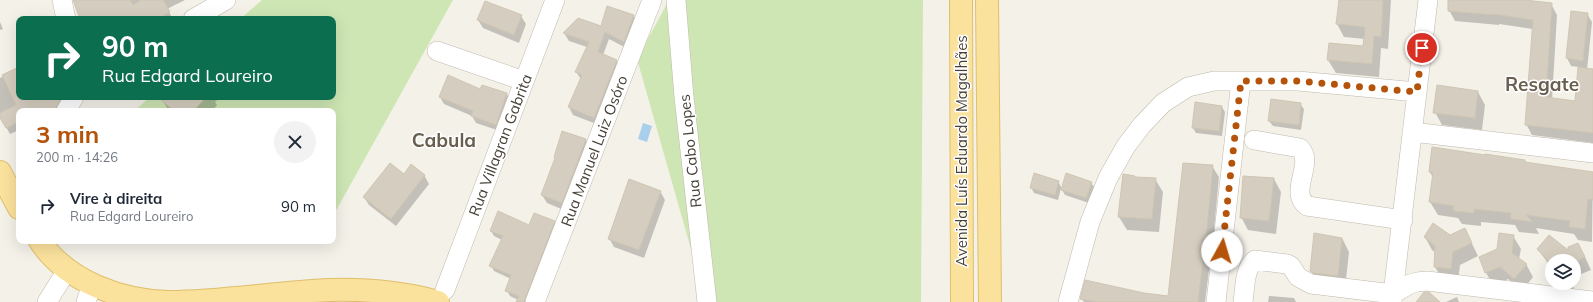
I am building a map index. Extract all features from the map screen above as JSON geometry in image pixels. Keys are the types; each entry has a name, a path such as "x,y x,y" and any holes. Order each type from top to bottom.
{"main road":[{"name":"Avenida Luís Eduardo Magalhães","path":"961,0 962,302"},
{"name":"Avenida Luís Eduardo Magalhães","path":"987,0 990,302"},
{"path":"0,172 16,198"},
{"path":"42,244 55,260 89,293 113,292 155,301 241,300 331,296 360,290 405,298 441,296"}],"street":[{"path":"62,0 65,16"},
{"path":"198,16 226,0"},
{"name":"Rua Villagran Gabrita","path":"441,296 555,0"},
{"name":"Rua Manuel Luiz Osóro","path":"535,302 652,0"},
{"name":"Rua Cabo Lopes","path":"676,0 684,97 707,302"},
{"path":"1393,298 1428,0"},
{"path":"437,51 524,81"},
{"path":"1068,302 1090,222 1108,178 1126,146 1142,125 1163,103 1188,88 1214,81 1298,81 1417,92"},
{"path":"1216,302 1241,81"},
{"path":"1412,132 1593,153"},
{"path":"1254,140 1300,148 1302,150 1305,160 1300,195 1307,206 1403,220"},
{"path":"1243,302 1248,270 1250,264 1255,260 1287,264 1291,266 1298,277 1311,284 1393,298 1410,284 1428,281 1593,300"},
{"path":"47,302 68,271"}],"green space":[{"path":"262,0 453,0 336,211 336,108 137,108 147,100 336,100 336,16 243,16"},
{"path":"669,0 923,0 921,302 706,302 637,59"}],"water":[{"path":"643,123 652,126 647,142 638,139"}],"building":[{"path":"73,0 130,0 133,5 141,0 163,0 170,12 163,16 79,16"},
{"path":"1339,0 1383,0 1381,37 1374,36 1372,64 1327,60 1329,43 1363,46 1365,27 1336,24"},
{"path":"1448,0 1525,0 1552,3 1546,97 1575,101 1578,67 1593,69 1593,133 1525,125 1533,20 1493,14 1448,11"},
{"path":"485,1 522,15 514,35 477,20"},
{"path":"607,6 634,15 624,42 605,32 598,52 617,60 594,118 568,107 582,75 575,72 589,42 563,33 578,18 601,26"},
{"path":"1571,11 1588,13 1583,61 1566,58"},
{"path":"16,68 16,100 60,100 56,108 16,108 16,123 6,128 0,118 0,113 16,105 2,75"},
{"path":"448,75 480,89 482,85 507,93 496,125 471,116 473,111 439,97"},
{"path":"1437,85 1478,91 1475,118 1433,113"},
{"path":"1271,99 1301,103 1299,125 1268,121"},
{"path":"161,100 203,100 196,108 171,108"},
{"path":"1195,102 1222,106 1219,131 1192,128"},
{"path":"562,131 586,139 562,203 541,195 555,158 554,157"},
{"path":"1432,147 1525,160 1525,162 1593,172 1593,200 1588,199 1585,229 1569,227 1570,221 1526,215 1533,222 1510,219 1511,213 1474,209 1474,213 1453,211 1454,206 1429,202 1433,173 1429,172"},
{"path":"390,163 404,174 411,164 425,175 391,219 363,197"},
{"path":"1183,163 1213,165 1205,251 1198,302 1098,302 1080,299 1085,280 1144,293 1168,296"},
{"path":"1034,173 1059,181 1055,195 1030,188"},
{"path":"1066,173 1092,182 1086,198 1061,190"},
{"path":"1123,174 1135,177 1156,178 1152,219 1118,217"},
{"path":"1243,176 1274,178 1269,221 1240,218"},
{"path":"629,179 661,191 639,250 608,239"},
{"path":"498,211 529,225 534,213 555,221 524,302 516,302 519,296 505,291 511,275 489,266 503,236 490,231"},
{"path":"1433,223 1450,235 1465,228 1472,243 1453,252 1451,269 1434,267 1435,246 1424,237"},
{"path":"1314,233 1342,238 1338,276 1314,273 1310,271"},
{"path":"1499,233 1514,235 1512,253 1527,264 1514,279 1500,267 1485,273 1479,257 1497,249"},
{"path":"1549,235 1568,250 1568,247 1578,243 1585,257 1581,259 1581,254 1545,254 1545,258 1537,249"},
{"path":"1424,292 1429,292 1440,302 1416,302"}],"district":[{"name":"Resgate","path":"1542,84"},
{"name":"Cabula","path":"444,140"}],"route":[{"path":"1222,251 1241,81 1298,81 1417,92 1422,48"}]}
